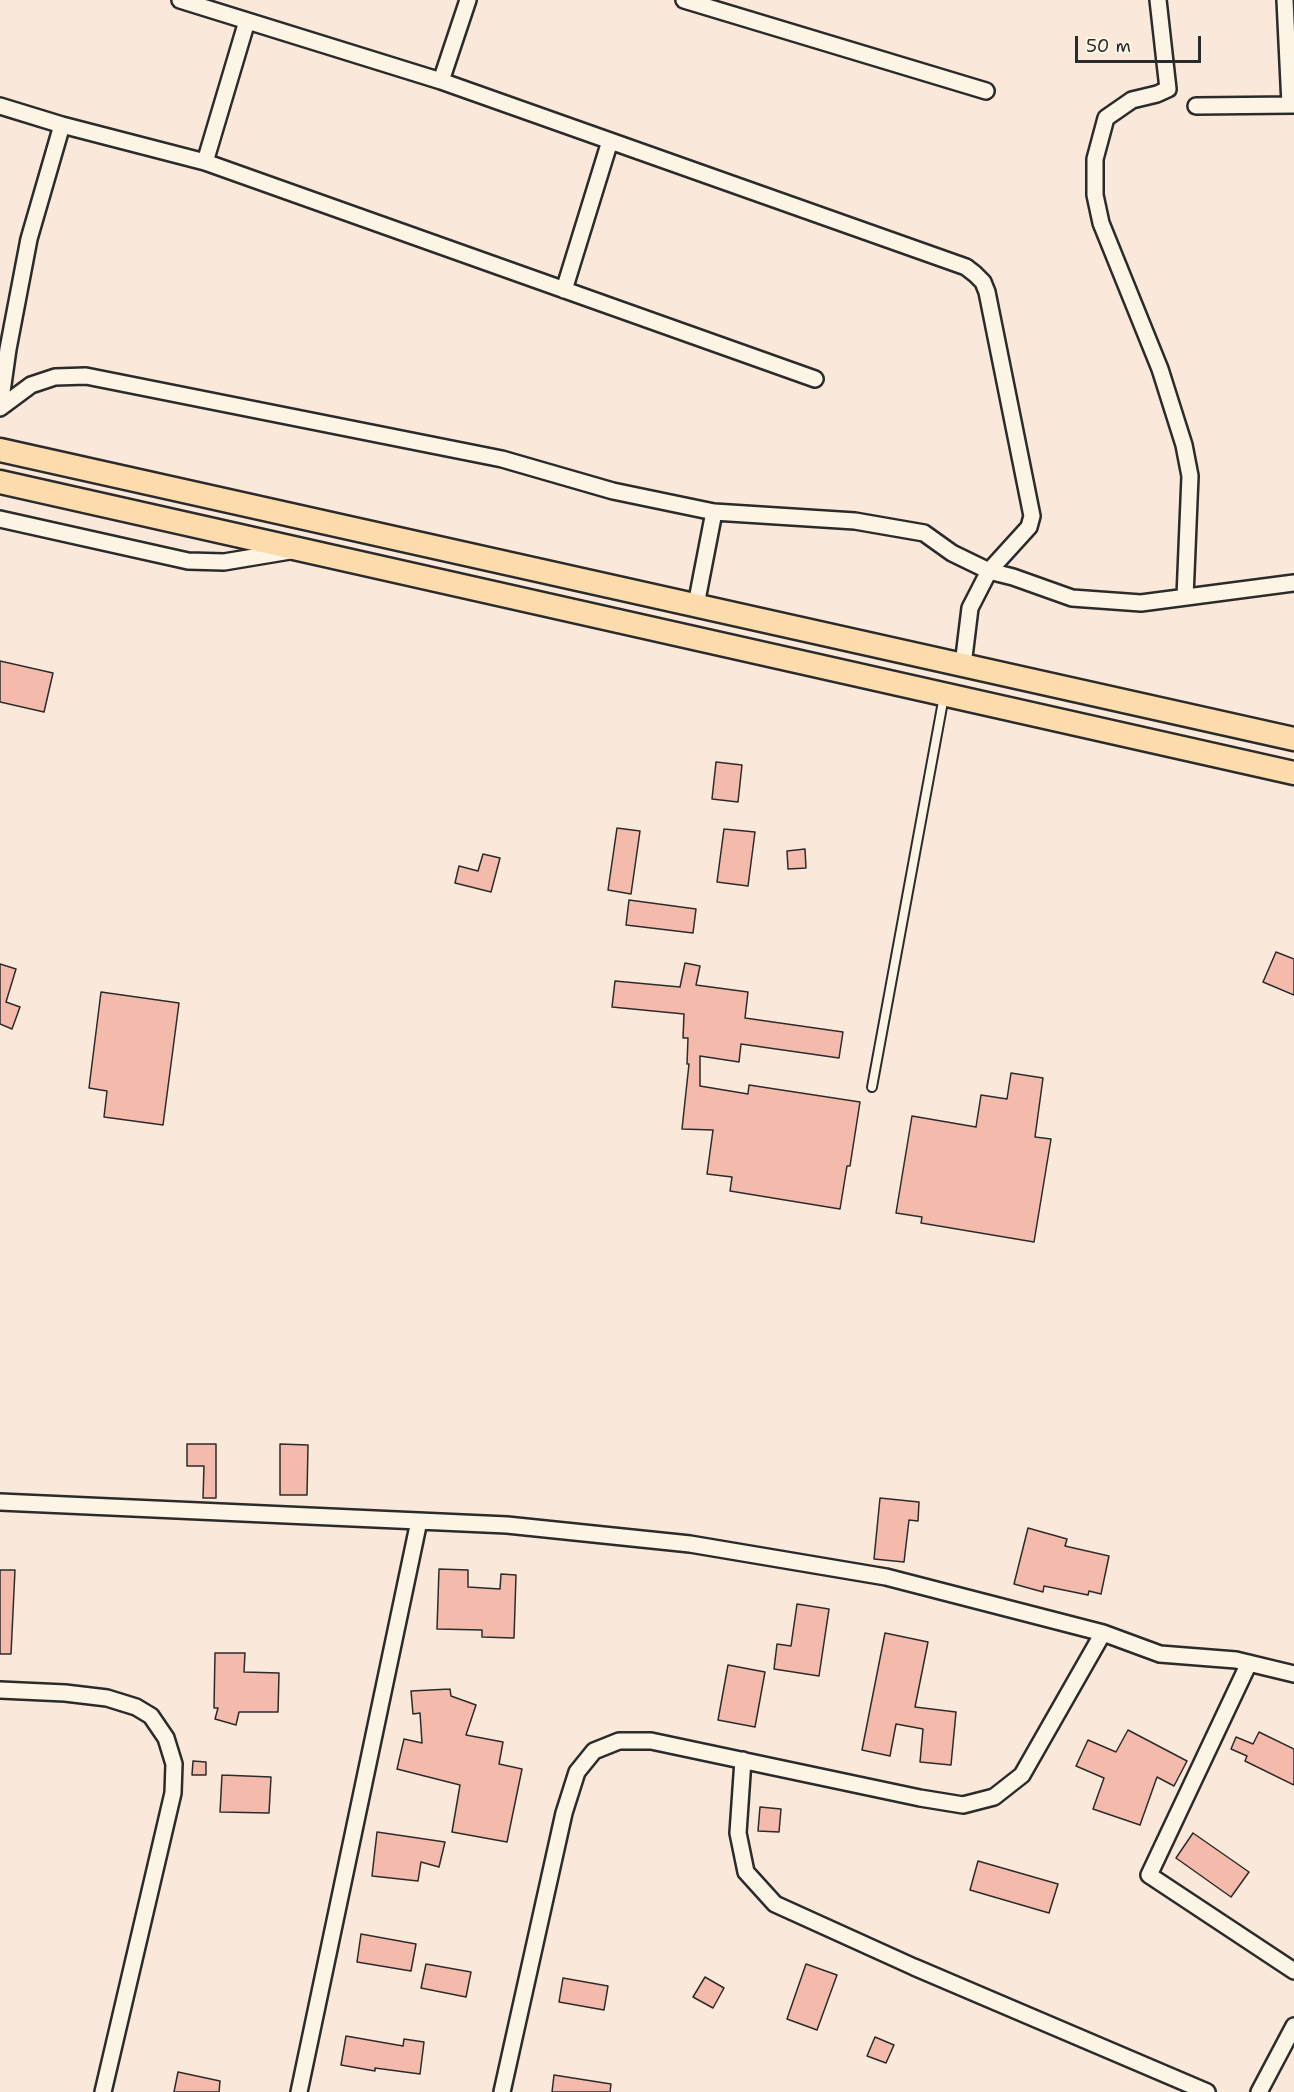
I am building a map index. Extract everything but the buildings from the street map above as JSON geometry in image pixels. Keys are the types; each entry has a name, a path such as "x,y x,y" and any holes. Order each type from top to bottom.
{"main road":[{"path":"0,450 1294,739"},
{"path":"0,482 1294,773"}],"street":[{"path":"180,0 441,81 966,267 975,274 983,282 987,292 1032,516 1029,526 989,571 970,608 963,665"},
{"path":"441,81 468,0"},
{"path":"684,0 986,91"},
{"path":"1158,0 1168,89 1132,100 1106,118 1095,159 1095,195 1101,223 1160,369 1184,446 1190,476 1185,597"},
{"path":"1196,106 1292,105 1285,0"},
{"path":"205,162 248,21"},
{"path":"0,106 62,125 205,162 815,379"},
{"path":"0,407 28,238 62,125"},
{"path":"564,290 610,141"},
{"path":"0,407 31,385 55,377 86,375 502,459 613,491 714,512 855,521 924,533 952,553 989,571 1072,598 1141,603 1294,583"},
{"path":"696,605 714,512"},
{"path":"0,519 188,561 224,562 299,549"},
{"path":"0,1502 507,1525 690,1544 886,1577 1103,1633 1160,1654 1249,1662 1294,1674"},
{"path":"299,2092 419,1521"},
{"path":"502,2092 564,1813 577,1772 594,1751 619,1741 651,1741 963,1805 994,1797 1022,1776 1103,1633"},
{"path":"1249,1662 1149,1875 1294,1971"},
{"path":"0,1690 65,1693 107,1698 136,1707 151,1716 166,1738 174,1764 173,1793 103,2092"},
{"path":"743,1760 738,1833 746,1872 775,1904 914,1967 1207,2092"},
{"path":"1259,2092 1294,2026"}],"lane":[{"path":"872,1087 944,694"}]}
